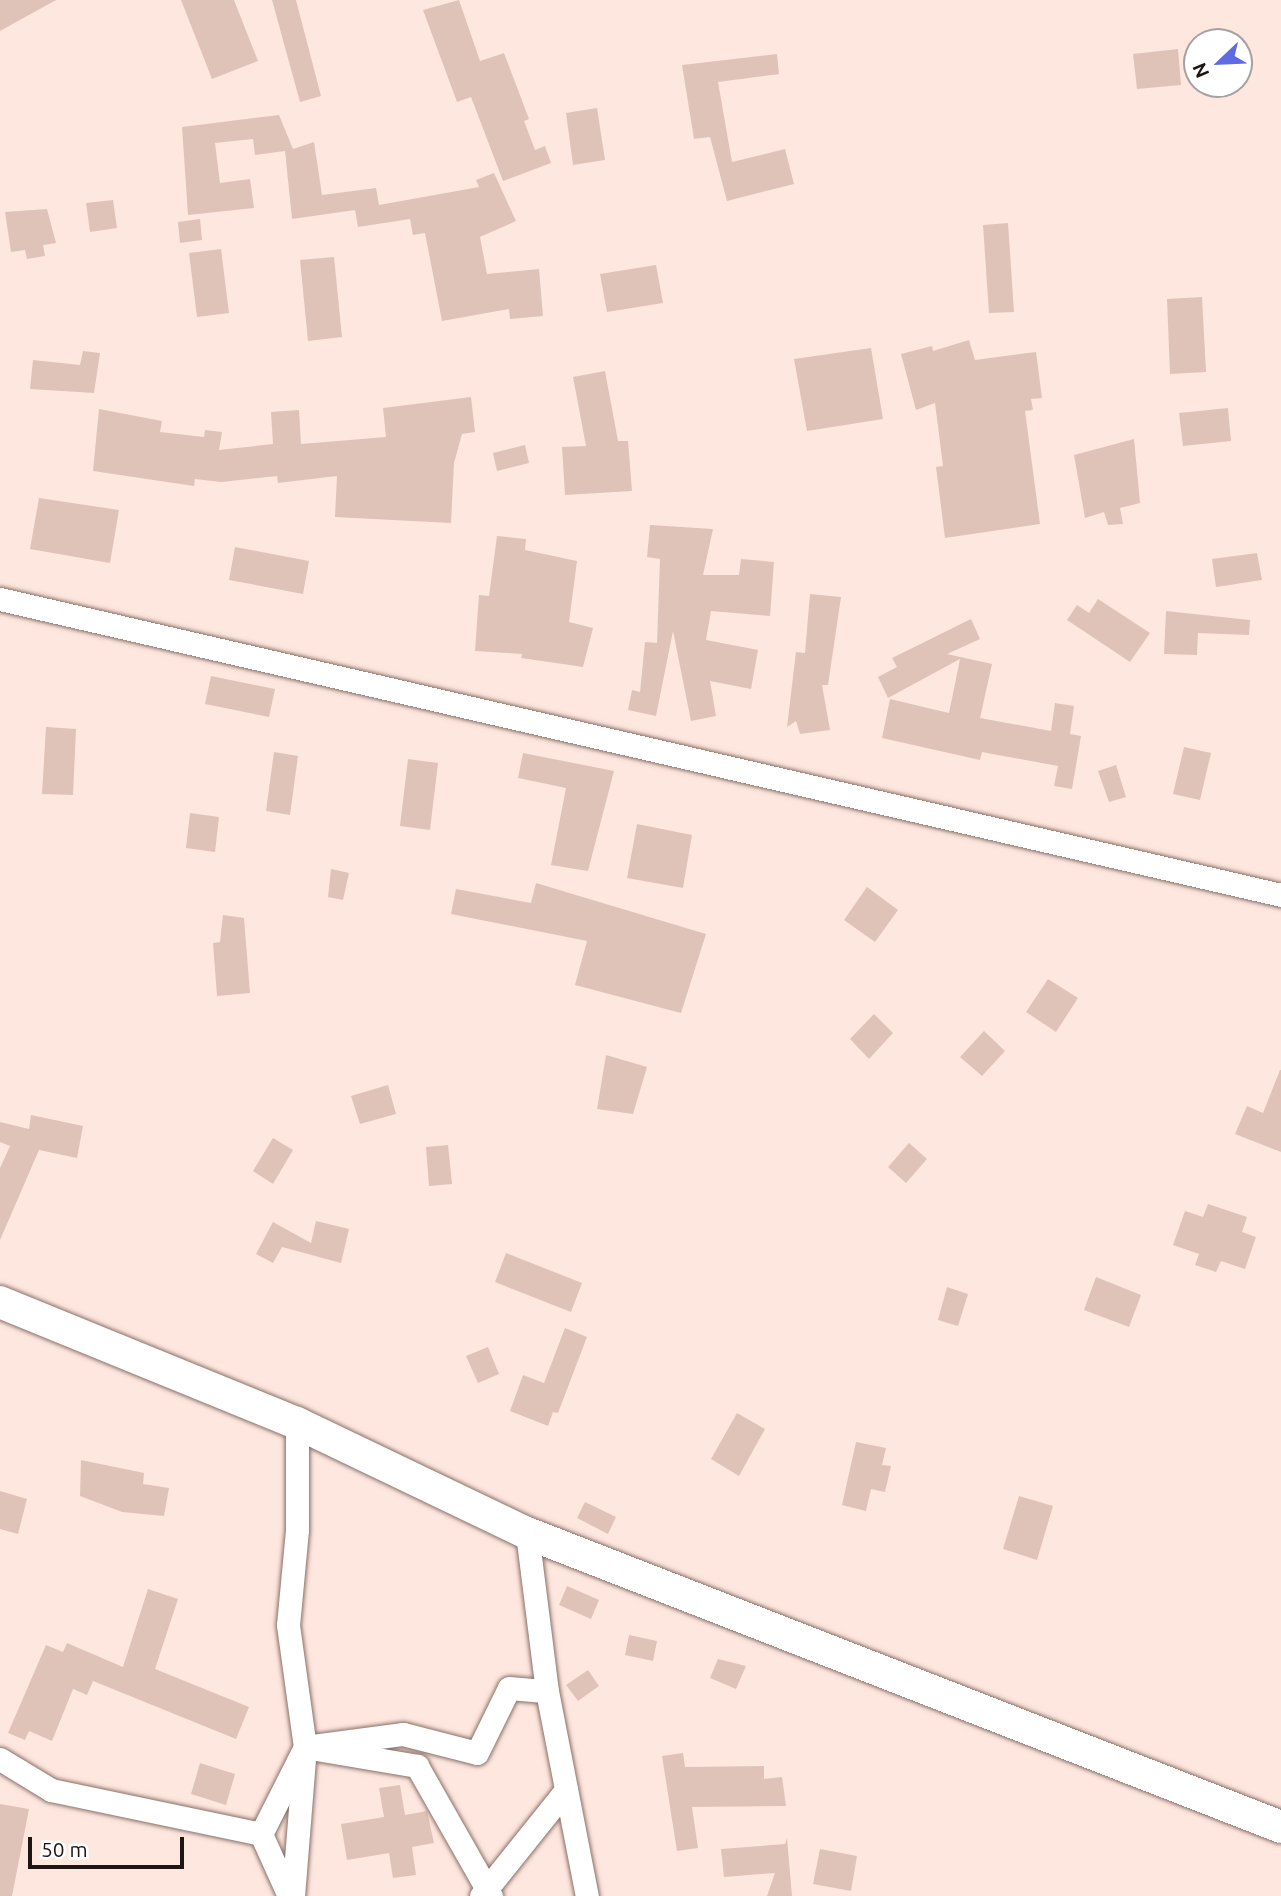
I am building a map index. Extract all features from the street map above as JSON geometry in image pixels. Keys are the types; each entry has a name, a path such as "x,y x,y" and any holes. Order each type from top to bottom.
{"street":[{"path":"0,599 1281,895"},
{"path":"0,1302 297,1423 527,1533 1281,1827"},
{"path":"291,1896 304,1747 288,1625 297,1530 297,1423"},
{"path":"527,1533 547,1691 587,1896"},
{"path":"304,1747 404,1734 477,1753 509,1688 547,1691"},
{"path":"261,1834 304,1747"},
{"path":"304,1747 417,1766 487,1895 566,1790"},
{"path":"0,1759 51,1790 261,1834"},
{"path":"261,1834 291,1896"}],"building":[{"path":"0,0 56,0 0,31"},
{"path":"181,0 234,0 258,61 212,79"},
{"path":"272,0 296,0 321,96 300,102"},
{"path":"459,0 480,61 504,53 529,119 524,121 535,150 545,146 551,163 503,181 471,97 457,102 423,10"},
{"path":"1178,49 1181,85 1137,89 1133,54"},
{"path":"777,54 779,74 718,82 732,162 785,149 794,184 727,201 710,137 694,139 682,65"},
{"path":"597,108 605,160 573,165 566,113"},
{"path":"279,115 293,149 314,142 322,195 376,188 379,205 479,187 476,180 494,173 516,221 480,237 487,274 539,269 543,316 510,319 509,309 442,321 425,233 413,235 410,219 358,227 355,210 292,219 285,151 255,155 253,139 215,143 220,183 250,179 254,208 188,215 182,127"},
{"path":"113,200 117,228 90,232 86,203"},
{"path":"47,209 56,243 43,245 45,256 27,259 25,250 11,252 5,212"},
{"path":"200,219 202,240 180,243 178,222"},
{"path":"1008,223 1014,312 989,313 983,225"},
{"path":"221,249 229,313 197,317 189,253"},
{"path":"334,257 342,337 308,341 300,260"},
{"path":"656,265 663,303 607,312 600,274"},
{"path":"1202,297 1206,372 1170,374 1167,299"},
{"path":"969,340 975,360 1036,352 1042,398 1031,399 1033,410 1025,411 1040,524 945,538 936,467 943,466 935,403 916,410 901,354 932,346 933,351"},
{"path":"871,348 883,419 807,431 794,359"},
{"path":"83,351 100,353 94,393 30,389 33,360 80,365"},
{"path":"605,371 618,441 628,441 632,491 565,495 562,447 586,446 573,377"},
{"path":"471,397 475,432 462,434 454,463 451,523 335,517 337,476 278,483 277,476 221,482 195,479 194,486 93,471 99,409 162,421 160,432 204,437 205,430 222,432 219,450 273,444 271,412 299,410 301,444 386,437 383,408"},
{"path":"1228,408 1231,441 1183,446 1179,413"},
{"path":"1134,439 1140,503 1120,508 1123,524 1108,525 1104,512 1085,518 1074,455"},
{"path":"525,445 529,463 497,471 493,453"},
{"path":"39,498 119,510 110,563 30,549"},
{"path":"650,525 713,529 703,575 739,575 741,559 774,562 770,616 711,611 706,640 758,650 751,689 710,681 716,716 691,721 673,631 656,716 628,710 632,690 640,692 645,642 657,643 660,559 647,557"},
{"path":"497,536 526,539 525,550 577,561 569,622 593,628 583,667 521,658 522,654 475,651 479,595 489,596"},
{"path":"235,547 309,561 303,594 229,580"},
{"path":"1257,553 1262,580 1216,587 1212,559"},
{"path":"810,594 841,597 828,685 822,685 830,730 800,734 796,721 787,727 796,652 805,653"},
{"path":"1098,599 1150,633 1130,662 1067,620 1077,605 1089,613"},
{"path":"1166,611 1250,620 1249,635 1198,633 1197,655 1164,654"},
{"path":"971,619 980,639 947,654 992,664 980,718 1051,731 1055,703 1074,706 1070,734 1081,736 1072,789 1054,786 1058,766 982,752 980,760 882,738 890,699 949,713 960,659 888,698 878,677 897,667 892,658"},
{"path":"211,676 275,689 269,717 205,704"},
{"path":"46,727 76,729 73,795 42,794"},
{"path":"1184,747 1211,753 1200,800 1173,794"},
{"path":"274,752 298,756 290,815 266,811"},
{"path":"523,753 614,771 588,871 551,865 566,788 518,778"},
{"path":"408,759 438,763 430,830 400,826"},
{"path":"1116,765 1126,797 1109,802 1098,771"},
{"path":"190,813 219,817 215,852 186,848"},
{"path":"637,824 692,835 683,888 627,878"},
{"path":"331,869 349,873 343,900 328,897"},
{"path":"536,883 706,934 681,1013 575,985 587,941 451,914 456,889 531,903"},
{"path":"867,887 898,910 875,942 844,920"},
{"path":"223,915 244,918 250,993 217,996 213,943 220,942"},
{"path":"1048,979 1078,998 1056,1032 1026,1012"},
{"path":"874,1014 893,1033 869,1059 850,1039"},
{"path":"984,1031 1005,1051 982,1076 960,1057"},
{"path":"606,1055 647,1067 633,1114 597,1109"},
{"path":"1280,1070 1281,1152 1235,1134 1247,1106 1263,1113"},
{"path":"388,1085 396,1114 360,1124 351,1096"},
{"path":"31,1115 83,1126 77,1158 39,1150 0,1240 0,1168 10,1146 0,1142 0,1122 29,1129"},
{"path":"273,1138 293,1150 273,1184 253,1171"},
{"path":"909,1143 927,1159 906,1183 888,1167"},
{"path":"448,1145 452,1184 429,1186 426,1147"},
{"path":"1208,1204 1247,1217 1242,1232 1256,1237 1245,1269 1221,1261 1216,1272 1195,1265 1199,1254 1173,1245 1185,1211 1203,1217"},
{"path":"316,1221 349,1229 341,1263 282,1247 273,1263 256,1254 273,1222 311,1243"},
{"path":"506,1253 582,1283 571,1312 495,1282"},
{"path":"1096,1277 1141,1295 1129,1327 1084,1310"},
{"path":"947,1287 968,1294 958,1326 938,1320"},
{"path":"565,1328 587,1337 558,1413 553,1412 548,1426 510,1411 523,1375 544,1383"},
{"path":"488,1347 499,1374 478,1383 466,1356"},
{"path":"737,1413 765,1429 739,1476 711,1459"},
{"path":"856,1442 886,1448 882,1465 891,1466 885,1492 871,1489 866,1511 842,1505"},
{"path":"81,1460 144,1473 143,1484 169,1488 164,1516 122,1512 80,1496"},
{"path":"0,1491 27,1499 18,1534 0,1529"},
{"path":"1019,1496 1053,1506 1037,1560 1003,1549"},
{"path":"585,1502 616,1517 608,1534 577,1518"},
{"path":"567,1586 599,1600 591,1619 559,1605"},
{"path":"148,1589 178,1599 155,1669 249,1707 236,1739 93,1681 87,1695 73,1689 52,1741 29,1731 25,1740 8,1733 46,1645 63,1652 67,1643 123,1667"},
{"path":"629,1635 657,1641 653,1661 625,1655"},
{"path":"718,1659 746,1666 736,1689 710,1678"},
{"path":"588,1670 599,1686 578,1701 566,1685"},
{"path":"683,1753 685,1767 764,1766 764,1779 782,1777 786,1806 692,1807 698,1848 677,1851 662,1756"},
{"path":"200,1763 235,1774 226,1805 191,1794"},
{"path":"400,1785 405,1815 427,1811 434,1843 412,1847 416,1875 393,1878 389,1853 347,1860 341,1824 384,1817 379,1788"},
{"path":"0,1804 29,1809 12,1896 0,1896"},
{"path":"787,1838 792,1896 767,1896 775,1873 724,1877 721,1849 785,1844"},
{"path":"820,1849 857,1856 851,1891 813,1884"}]}
